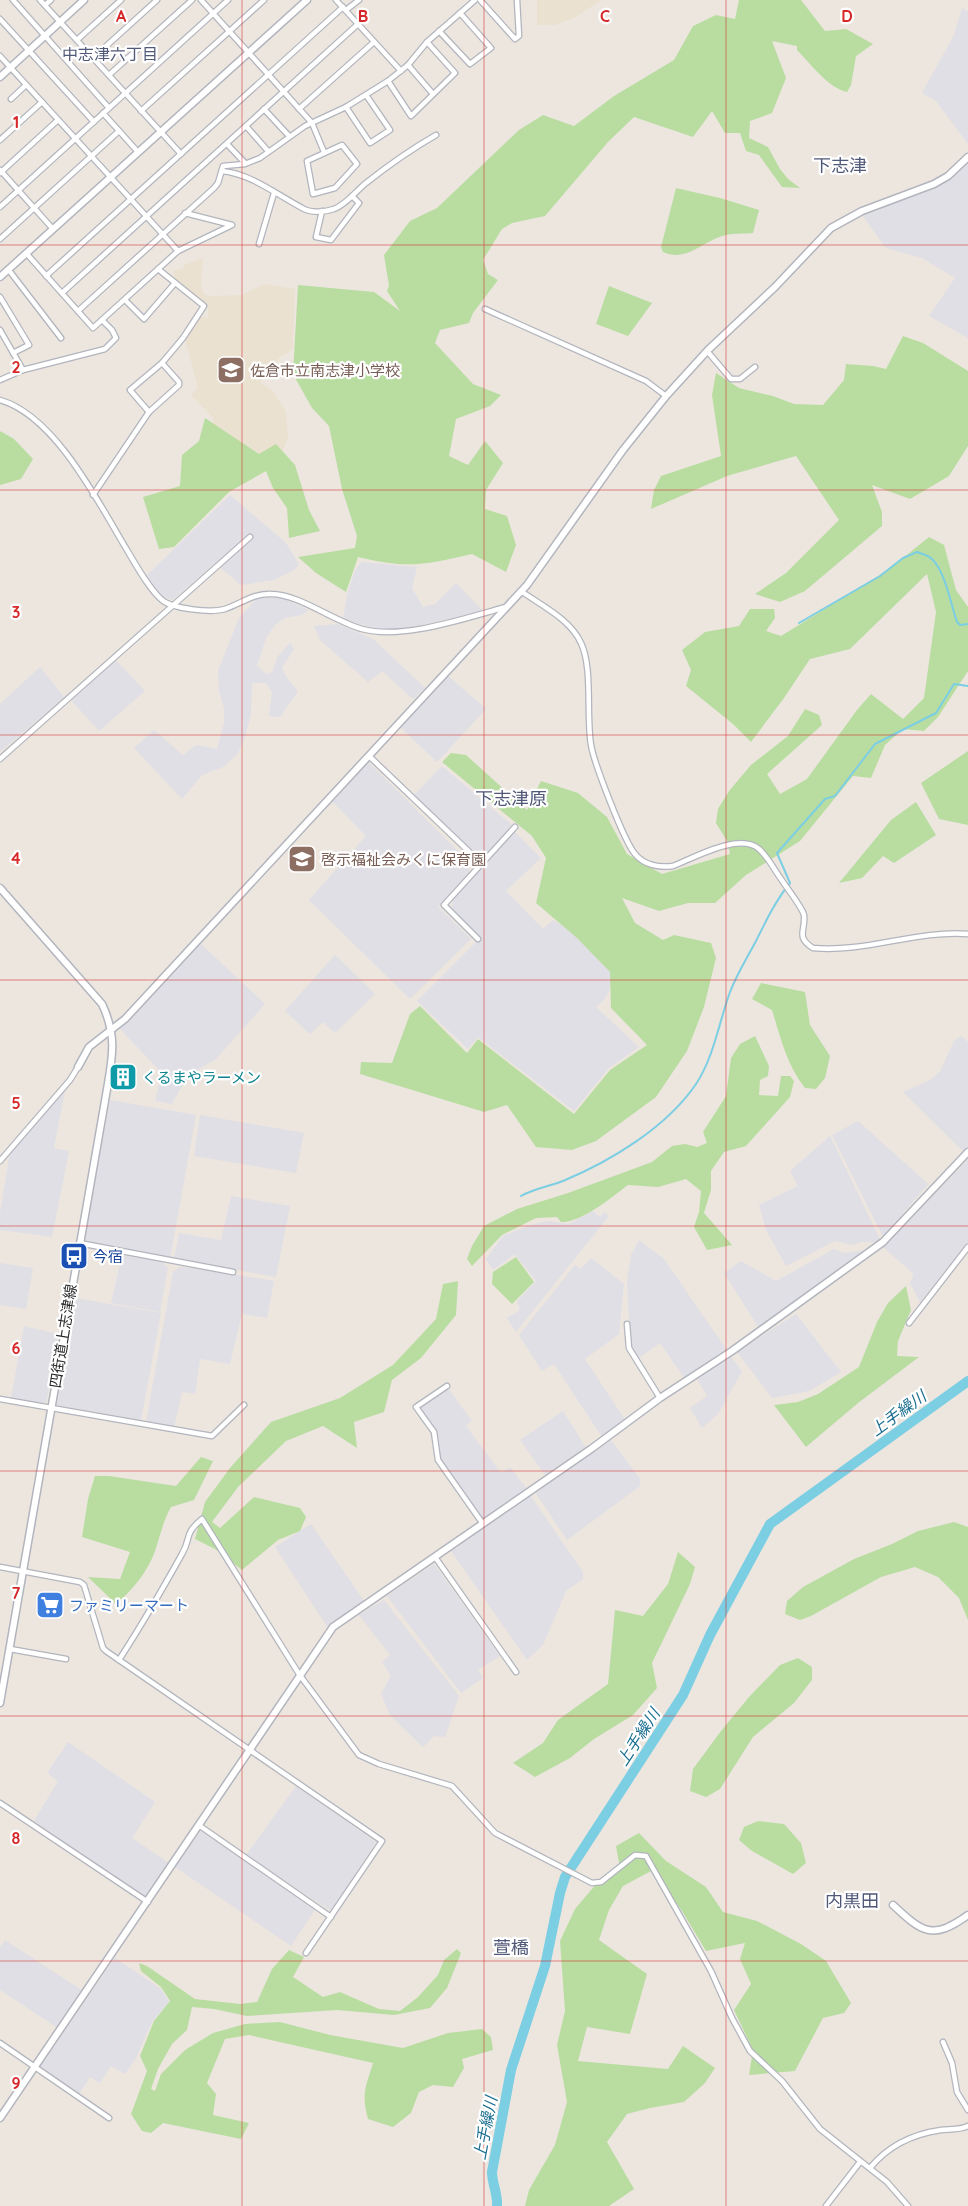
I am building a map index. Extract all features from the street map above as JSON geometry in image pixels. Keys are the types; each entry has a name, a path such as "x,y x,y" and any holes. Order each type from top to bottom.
{"street":[{"path":"13,0 109,108"},
{"path":"40,0 180,154"},
{"path":"45,5 51,0"},
{"path":"0,77 84,0"},
{"path":"77,40 121,0"},
{"path":"93,58 158,0"},
{"path":"109,75 192,0"},
{"path":"201,0 312,123 324,152"},
{"path":"0,207 228,0"},
{"path":"142,111 264,0"},
{"path":"0,277 307,0"},
{"path":"336,0 400,71"},
{"path":"46,276 268,75 344,8 358,0"},
{"path":"78,311 214,188 218,183 223,166 244,163 260,158 289,136 346,107 388,81 408,65 427,42 475,0"},
{"path":"480,0 515,39 519,36 517,0"},
{"path":"439,31 470,64 491,48 460,13"},
{"path":"0,19 94,122"},
{"path":"62,293 358,24"},
{"path":"299,109 374,42"},
{"path":"388,81 411,116 455,72 427,42"},
{"path":"0,56 178,251"},
{"path":"408,65 433,94"},
{"path":"10,99 26,85"},
{"path":"346,107 370,143 390,130 366,95"},
{"path":"0,140 42,102"},
{"path":"264,109 289,136"},
{"path":"103,113 138,152"},
{"path":"53,230 0,171 58,120"},
{"path":"246,126 268,151"},
{"path":"0,239 119,131"},
{"path":"222,171 241,174 294,202 305,210 322,211 335,208 402,154 436,136"},
{"path":"226,144 244,163"},
{"path":"342,145 357,164 335,188 313,194 307,161 324,152 342,145"},
{"path":"0,1161 70,1080 89,1047 125,1019 522,591 609,468 666,396 707,351 775,287 831,228 862,211 934,184 948,176 968,157"},
{"path":"259,244 274,193"},
{"path":"322,211 316,237 331,240 359,202 352,196"},
{"path":"26,253 93,328 178,251 232,225 186,213"},
{"path":"8,269 61,338"},
{"path":"149,412 130,390 162,363 184,338 204,306 158,269"},
{"path":"124,300 144,319 175,284"},
{"path":"0,297 29,345 13,352"},
{"path":"485,308 646,380 666,396"},
{"path":"0,380 23,370 105,349 116,338 112,330 102,320"},
{"path":"0,330 23,370"},
{"path":"707,351 731,379 740,379 755,366"},
{"path":"94,495 149,412 179,385 180,382 162,363"},
{"path":"0,400 20,410 48,430 94,495 138,569 162,600 173,605 186,608 222,610 259,594 272,594 301,602 361,629 385,634 453,621 507,607"},
{"path":"0,759 250,537"},
{"path":"522,591 566,623 581,644 586,667 591,746 608,795 635,855 654,866 664,867 673,866 732,843 754,845 764,855 804,914 802,935 807,944 813,948 860,947 939,934 968,934"},
{"path":"368,756 482,864"},
{"path":"478,939 444,905 515,827"},
{"name":"四街道上志津線","path":"0,888 102,1004 112,1029 113,1040 110,1072 0,1703"},
{"path":"0,2118 200,1826 299,1674 333,1627 606,1439 660,1398 732,1351 883,1242 968,1152"},
{"path":"79,1243 233,1272"},
{"path":"908,1323 968,1247"},
{"path":"626,1324 629,1348 660,1398"},
{"path":"447,1386 416,1408 434,1432 438,1460 482,1524"},
{"path":"0,1399 212,1436 244,1405"},
{"path":"119,1660 150,1613 166,1579 183,1552 189,1532 202,1519 299,1674 359,1755 379,1764 452,1786 495,1833 592,1883 597,1884 629,1858 635,1855 646,1856 712,1971 732,2018 750,2051 782,2081 820,2129 887,2182 908,2206"},
{"path":"436,1557 516,1672"},
{"path":"0,1567 80,1582 84,1585 103,1648 382,1842 306,1953"},
{"path":"10,1648 66,1659"},
{"path":"0,1803 148,1902"},
{"path":"200,1826 331,1917"},
{"path":"893,1905 918,1927 926,1931 946,1928 968,1915"},
{"path":"943,2042 952,2063 957,2092 968,2110"},
{"path":"0,2043 109,2118"},
{"path":"870,2168 879,2157 893,2146 921,2134 968,2126"},
{"path":"826,2206 860,2162"}],"shaded area":[{"path":"537,0 601,0 574,18 555,25 537,25"},
{"path":"962,8 968,12 968,144 936,101 922,93 954,35"},
{"path":"968,162 968,338 929,316 955,278 922,258 886,248 862,215 946,182"},
{"name":"佐倉市立南志津小学校","path":"203,258 201,285 203,293 209,296 242,295 264,284 295,289 293,349 279,358 260,382 273,391 286,412 288,438 283,450 273,459 259,459 213,427 213,418 191,395 198,388 185,339 200,316 208,318 208,307 175,278 173,271 184,268 184,265"},
{"path":"230,495 286,543 299,565 294,570 274,580 241,585 215,563 172,600 162,596 146,576"},
{"path":"362,562 417,567 412,588 423,607 435,604 456,583 484,612 387,632 343,619 347,595 355,570"},
{"path":"257,598 282,598 308,610 302,615 285,618 275,625 266,638 257,666 266,674 272,672 278,656 290,643 294,649 282,668 287,678 298,691 280,717 269,716 272,692 266,683 252,683 251,715 243,743 237,755 223,767 202,775 182,799 134,748 154,730 183,755 196,745 217,749 224,723 224,708 219,691 218,671 239,618"},
{"path":"338,624 373,639 425,688 413,699 382,671 368,682 320,640 314,626"},
{"path":"115,659 145,691 99,731 71,700"},
{"path":"40,667 64,697 0,752 0,704"},
{"path":"447,675 486,709 437,762 400,727"},
{"path":"368,762 469,862 469,872 438,907 471,939 410,999 309,900 366,836 331,800"},
{"path":"442,766 512,825 482,859 414,795"},
{"path":"515,832 541,858 506,891 543,929 553,920 590,942 617,975 605,999 596,1007 639,1047 609,1068 574,1111 478,1037 468,1049 417,1001 480,938 452,909 453,899"},
{"path":"199,942 265,1004 216,1059 199,1069 182,1086 172,1104 155,1101 162,1073 119,1028"},
{"path":"335,955 375,994 335,1033 323,1022 310,1034 285,1011"},
{"path":"961,1036 968,1042 968,1148 964,1152 903,1092 930,1080 940,1072 954,1041"},
{"path":"65,1091 54,1148 69,1151 52,1237 0,1230 0,1213 10,1152"},
{"path":"110,1100 196,1115 170,1259 84,1242"},
{"path":"200,1115 304,1133 296,1173 194,1156"},
{"path":"858,1121 928,1184 883,1237 832,1135"},
{"path":"830,1136 880,1239 878,1242 862,1242 853,1245 835,1241 786,1266 766,1230 759,1205 798,1186 790,1171"},
{"path":"968,1160 968,1242 920,1302 910,1283 914,1274 883,1247"},
{"path":"231,1196 290,1206 276,1277 174,1259 179,1233 221,1240"},
{"path":"592,1211 600,1217 604,1212 609,1216 516,1332 507,1318 520,1310 517,1301 536,1281 515,1254 493,1270 486,1259 503,1236 530,1225 548,1221 569,1224"},
{"path":"639,1240 664,1259 726,1349 685,1379 660,1343 639,1358 630,1344 627,1281 631,1255"},
{"path":"834,1249 844,1253 868,1250 759,1328 724,1273 741,1261 776,1281"},
{"path":"122,1255 161,1261 168,1268 160,1312 111,1303"},
{"path":"591,1258 624,1284 619,1334 585,1359 625,1420 602,1437 554,1364 542,1371 519,1335 575,1265 581,1269"},
{"path":"0,1263 33,1268 26,1309 0,1305"},
{"path":"179,1267 204,1269 274,1281 267,1318 242,1314 230,1364 200,1359 195,1394 182,1392 174,1428 146,1422 173,1272"},
{"path":"75,1298 161,1313 141,1420 57,1405"},
{"path":"796,1314 841,1372 809,1391 772,1398 737,1352"},
{"path":"24,1326 58,1334 46,1404 11,1398"},
{"path":"730,1356 742,1371 718,1414 702,1428 690,1408 707,1396 697,1379"},
{"path":"447,1387 472,1421 466,1426 501,1473 510,1467 527,1489 482,1521 440,1460 437,1431 419,1408"},
{"path":"563,1411 586,1448 545,1475 520,1440"},
{"path":"611,1440 640,1479 640,1486 567,1540 535,1492"},
{"path":"530,1495 583,1572 583,1579 566,1591 543,1645 527,1660 451,1551"},
{"path":"311,1524 364,1601 328,1628 275,1547"},
{"path":"434,1564 500,1656 478,1670 483,1678 461,1693 387,1596"},
{"path":"384,1600 459,1696 445,1737 434,1736 423,1747 390,1715 381,1694 391,1676 382,1662 390,1655 359,1615"},
{"path":"68,1742 155,1802 132,1838 169,1863 148,1898 34,1821 58,1781 47,1773"},
{"path":"296,1786 376,1842 331,1911 246,1855"},
{"path":"201,1831 315,1910 291,1946 175,1867"},
{"path":"5,1940 83,1991 58,2028 0,1990 0,1948"},
{"path":"115,1958 161,1989 169,2002 152,2022 136,2058 125,2074 111,2066 100,2083 90,2077 79,2094 40,2066"}],"green space":[{"path":"739,0 801,0 825,31 846,29 873,44 856,56 851,85 847,92 840,90 827,81 797,50 797,46 772,41 786,78 772,113 750,121 749,138 768,147 780,169 788,179 800,188 782,187 759,155 746,151 740,133 725,133 712,111 693,137 634,117 608,142 545,216 512,223 502,229 483,260 488,274 498,280 473,313 469,323 440,330 435,343 473,384 501,395 490,406 456,419 449,456 468,465 485,441 503,463 486,490 485,509 507,516 516,545 506,572 472,554 416,564 390,563 358,557 346,592 316,573 298,557 355,548 357,536 342,489 329,426 312,408 293,374 298,285 374,292 400,311 387,291 389,286 384,255 410,221 437,208 519,130 543,115 574,126 614,96 674,60 693,26 716,15 735,19"},
{"path":"676,188 720,198 759,210 753,233 726,235 695,250 679,255 663,252 661,247"},
{"path":"609,286 652,303 628,336 596,324"},
{"path":"903,336 923,343 968,371 968,446 949,476 910,499 872,485 882,512 882,526 805,591 780,602 755,594 786,573 839,520 796,456 727,476 651,509 654,490 661,476 721,456 712,395 716,373 739,388 773,396 794,404 823,405 844,380 846,364 886,369"},
{"path":"205,418 259,454 276,444 295,465 309,510 320,531 289,538 287,508 273,488 266,471 229,492 174,547 159,549 143,497 180,486 182,455 199,441"},
{"path":"0,431 14,439 33,459 21,479 0,485"},
{"path":"929,537 944,545 956,590 968,607 968,671 938,717 924,731 903,729 885,745 871,778 853,776 800,841 746,875 715,903 688,903 659,911 622,898 635,923 663,940 674,935 711,943 716,958 704,1007 687,1051 656,1097 596,1141 572,1150 536,1147 507,1105 484,1112 360,1074 361,1062 392,1063 410,1014 420,1006 467,1053 478,1039 574,1114 610,1070 647,1045 611,1008 610,972 577,938 536,903 546,858 532,836 442,762 451,753 466,755 527,810 541,781 578,793 607,817 627,854 662,874 730,854 727,841 716,823 718,809 729,791 751,765 788,736 805,709 819,715 822,725 767,774 780,794 807,779 857,710 871,694 903,719 924,698 936,612 927,574 850,649 810,659 751,742 733,724 686,686 691,670 682,650 705,632 739,626 750,609 774,609 775,618 766,631 781,636 888,570"},
{"path":"968,751 968,825 939,819 921,783"},
{"path":"916,802 936,835 894,863 883,856 862,878 839,883 891,820"},
{"path":"761,983 805,992 810,1025 830,1056 825,1078 816,1089 805,1088 793,1070 772,1010 752,999"},
{"path":"755,1036 769,1066 768,1076 760,1080 759,1095 778,1096 781,1076 790,1076 794,1081 790,1097 746,1146 724,1152 711,1171 711,1190 704,1213 732,1245 707,1250 694,1227 699,1212 701,1191 686,1179 658,1187 628,1185 587,1214 569,1221 561,1222 557,1217 536,1218 502,1235 472,1266 467,1259 472,1246 484,1226 517,1209 568,1193 652,1162 672,1146 685,1144 697,1147 707,1143 703,1132 726,1096 731,1058 740,1044"},
{"path":"516,1257 534,1282 512,1304 492,1284 493,1272"},
{"path":"458,1281 456,1315 421,1358 392,1380 384,1412 354,1422 357,1448 323,1426 286,1441 238,1487 212,1522 220,1528 254,1497 300,1508 306,1517 300,1531 278,1540 242,1570 215,1549 195,1539 205,1502 230,1468 271,1422 340,1398 393,1365 436,1319 443,1284"},
{"path":"906,1286 911,1310 898,1341 897,1356 919,1357 858,1403 806,1447 774,1405 798,1402 818,1394 859,1367 877,1322 888,1303"},
{"path":"201,1457 213,1461 194,1500 171,1507 148,1566 134,1587 116,1604 88,1577 120,1579 130,1552 82,1537 88,1499 95,1476 109,1476 176,1486"},
{"path":"954,1522 968,1527 968,1620 959,1598 938,1577 915,1567 881,1577 811,1616 800,1620 785,1614 787,1601 803,1587 854,1559 918,1531"},
{"path":"678,1552 695,1567 690,1584 652,1663 657,1688 633,1715 594,1739 570,1758 535,1777 513,1763 543,1743 558,1720 608,1684 615,1610 643,1616 668,1584"},
{"path":"798,1658 812,1667 812,1680 794,1703 753,1737 720,1789 706,1797 690,1791 693,1769 721,1731 749,1697 780,1665"},
{"path":"758,1821 784,1824 801,1843 806,1863 793,1874 752,1851 739,1840 744,1827"},
{"path":"639,1833 666,1861 706,1887 723,1912 757,1921 801,1944 826,1961 851,2003 844,2013 823,2018 795,2071 749,2075 753,2050 734,2010 751,1984 740,1959 745,1943 706,1951 682,1911 653,1870 623,1886 609,1910 599,1940 647,1974 630,2034 587,2027 578,2061 668,2069 683,2046 715,2068 705,2083 684,2102 627,2114 607,2142 634,2189 609,2206 525,2206 529,2190 555,2145 567,2102 557,2045 565,2011 560,1941 575,1909 603,1876 620,1868 616,1846"},
{"path":"457,1949 461,1953 447,1988 430,2008 394,2015 337,2010 247,2016 214,2009 192,2007 187,2030 172,2044 158,2069 151,2089 155,2091 161,2074 185,2050 213,2033 245,2024 280,2022 330,2035 403,2048 448,2033 482,2029 491,2037 493,2050 462,2059 464,2068 453,2087 433,2085 419,2092 411,2113 393,2127 368,2119 365,2103 366,2084 373,2063 249,2035 225,2039 207,2083 216,2094 213,2115 249,2123 241,2139 163,2123 151,2133 142,2131 131,2114 147,2071 140,2056 154,2021 170,2001 161,1987 141,1971 139,1963 147,1966 195,1999 240,2004 257,2002 272,1969 289,1950 304,1957 293,1977 323,1997 340,1992 379,2009 400,2011 418,1997 438,1975 444,1960"}],"waterway":[{"path":"799,623 880,576 903,558 917,552 929,556 937,564 957,622 960,625 968,624"},
{"path":"521,1196 536,1189 563,1181 619,1153 654,1128 684,1100 702,1074 736,979 771,911 790,883 777,853 825,799 835,796 875,744 936,713 954,684 968,686"},
{"name":"上手繰川","path":"497,2206 492,2172 511,2070 545,1966 565,1877 683,1695 710,1635 770,1524 968,1381"}],"place":[{"name":"佐倉市立南志津小学校","path":"231,370"},
{"name":"啓示福祉会みくに保育園","path":"302,859"},
{"name":"くるまやラーメン","path":"123,1077"},
{"name":"今宿","path":"74,1256"},
{"name":"ファミリーマート","path":"50,1605"}],"district":[{"name":"中志津六丁目","path":"110,54"},
{"name":"下志津","path":"840,165"},
{"name":"下志津原","path":"511,798"},
{"name":"内黒田","path":"852,1900"},
{"name":"萱橋","path":"511,1947"}]}
